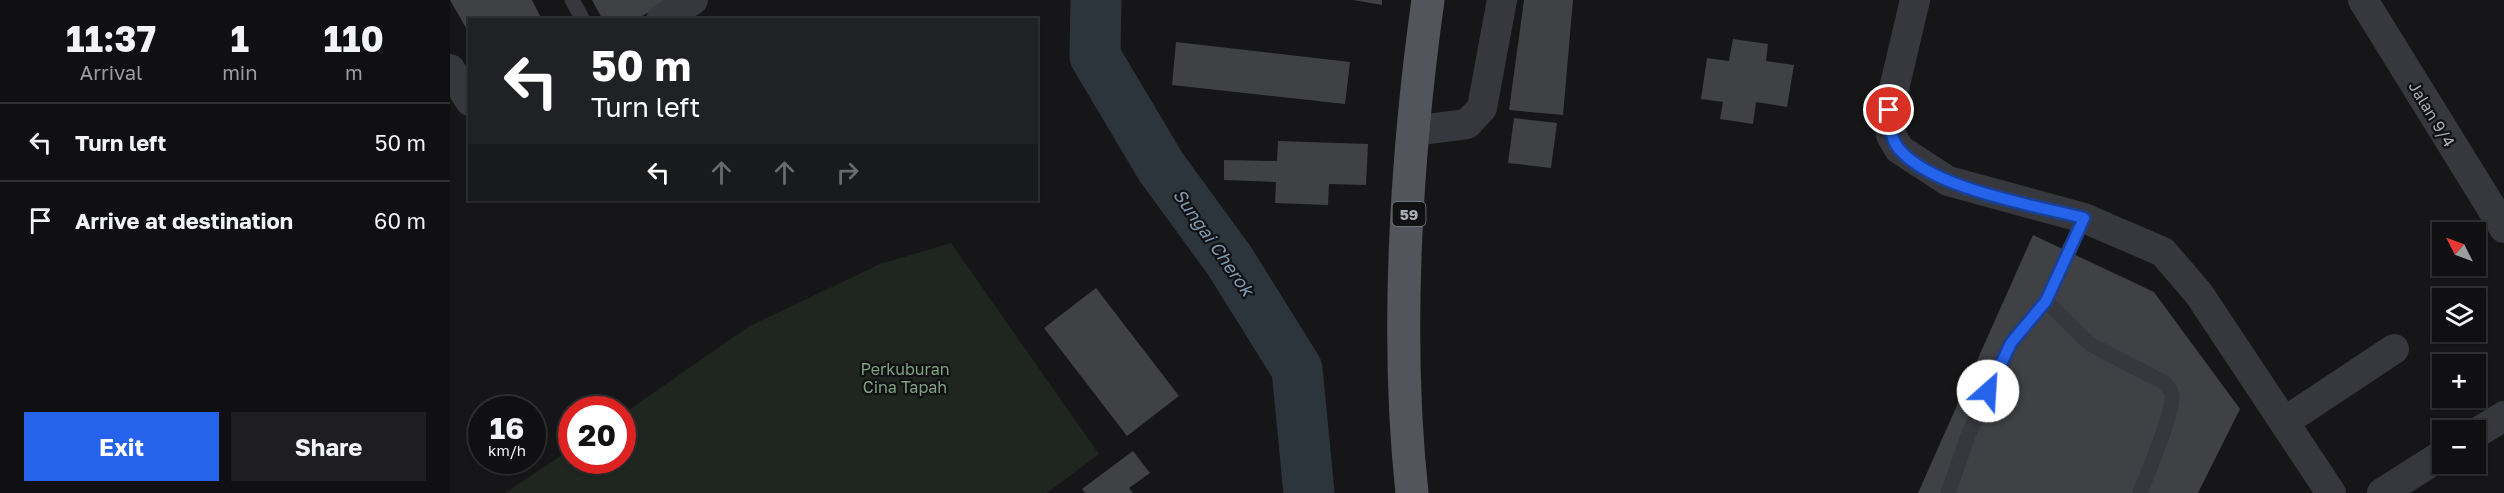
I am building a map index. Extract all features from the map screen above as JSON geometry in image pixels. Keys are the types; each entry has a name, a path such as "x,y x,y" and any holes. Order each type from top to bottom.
{"main road":[{"name":"59","path":"1412,493 1405,403 1406,276 1413,131 1428,0"}],"street":[{"path":"665,18 693,0"},
{"path":"1413,131 1467,124 1482,108 1502,0"},
{"path":"1915,0 1889,110 1891,135 1899,149 1948,181 2084,218 2163,252 2199,294 2331,493"},
{"name":"Jalan 9/4","path":"2363,0 2504,228"},
{"path":"450,69 468,97"},
{"path":"2284,422 2394,349"},
{"path":"2486,427 2504,416"},
{"path":"2382,493 2432,461"}],"lane":[{"path":"572,0 582,18"},
{"path":"1948,493 1969,433 2011,343 2046,301 2084,218"},
{"path":"2046,301 2090,344 2164,383 2169,388 2172,395 2164,430 2140,493"}],"green space":[{"name":"Perkuburan Cina Tapah","path":"951,243 1099,454 1047,493 505,493 534,474 546,474 546,466 558,458 558,474 636,474 636,405 748,327 880,264"}],"building":[{"path":"450,0 532,0 541,18 468,18 468,32"},
{"path":"592,0 670,0 638,18 602,18"},
{"path":"1353,0 1382,0 1382,5"},
{"path":"1524,0 1573,0 1563,115 1509,110"},
{"path":"1733,39 1768,44 1766,61 1794,65 1787,107 1756,102 1753,124 1720,119 1723,102 1701,99 1707,58 1729,61"},
{"path":"1176,42 1350,62 1345,104 1172,85"},
{"path":"1514,118 1557,123 1551,168 1508,163"},
{"path":"1278,141 1368,144 1366,185 1329,184 1328,205 1275,203 1276,182 1224,180 1224,160 1277,161"},
{"path":"2033,235 2154,292 2240,409 2198,493 1918,493"},
{"path":"1096,288 1179,396 1127,436 1044,328"},
{"path":"1133,451 1150,473 1129,488 1133,493 1085,493 1082,489"}],"waterway":[{"name":"Sungai Cherok","path":"1096,0 1095,56 1161,167 1229,260 1297,369 1309,493"}],"route":[{"path":"1889,110 1891,135 1899,149 1921,166 1948,181 2084,218 2046,301 2011,343 1988,391"}]}
